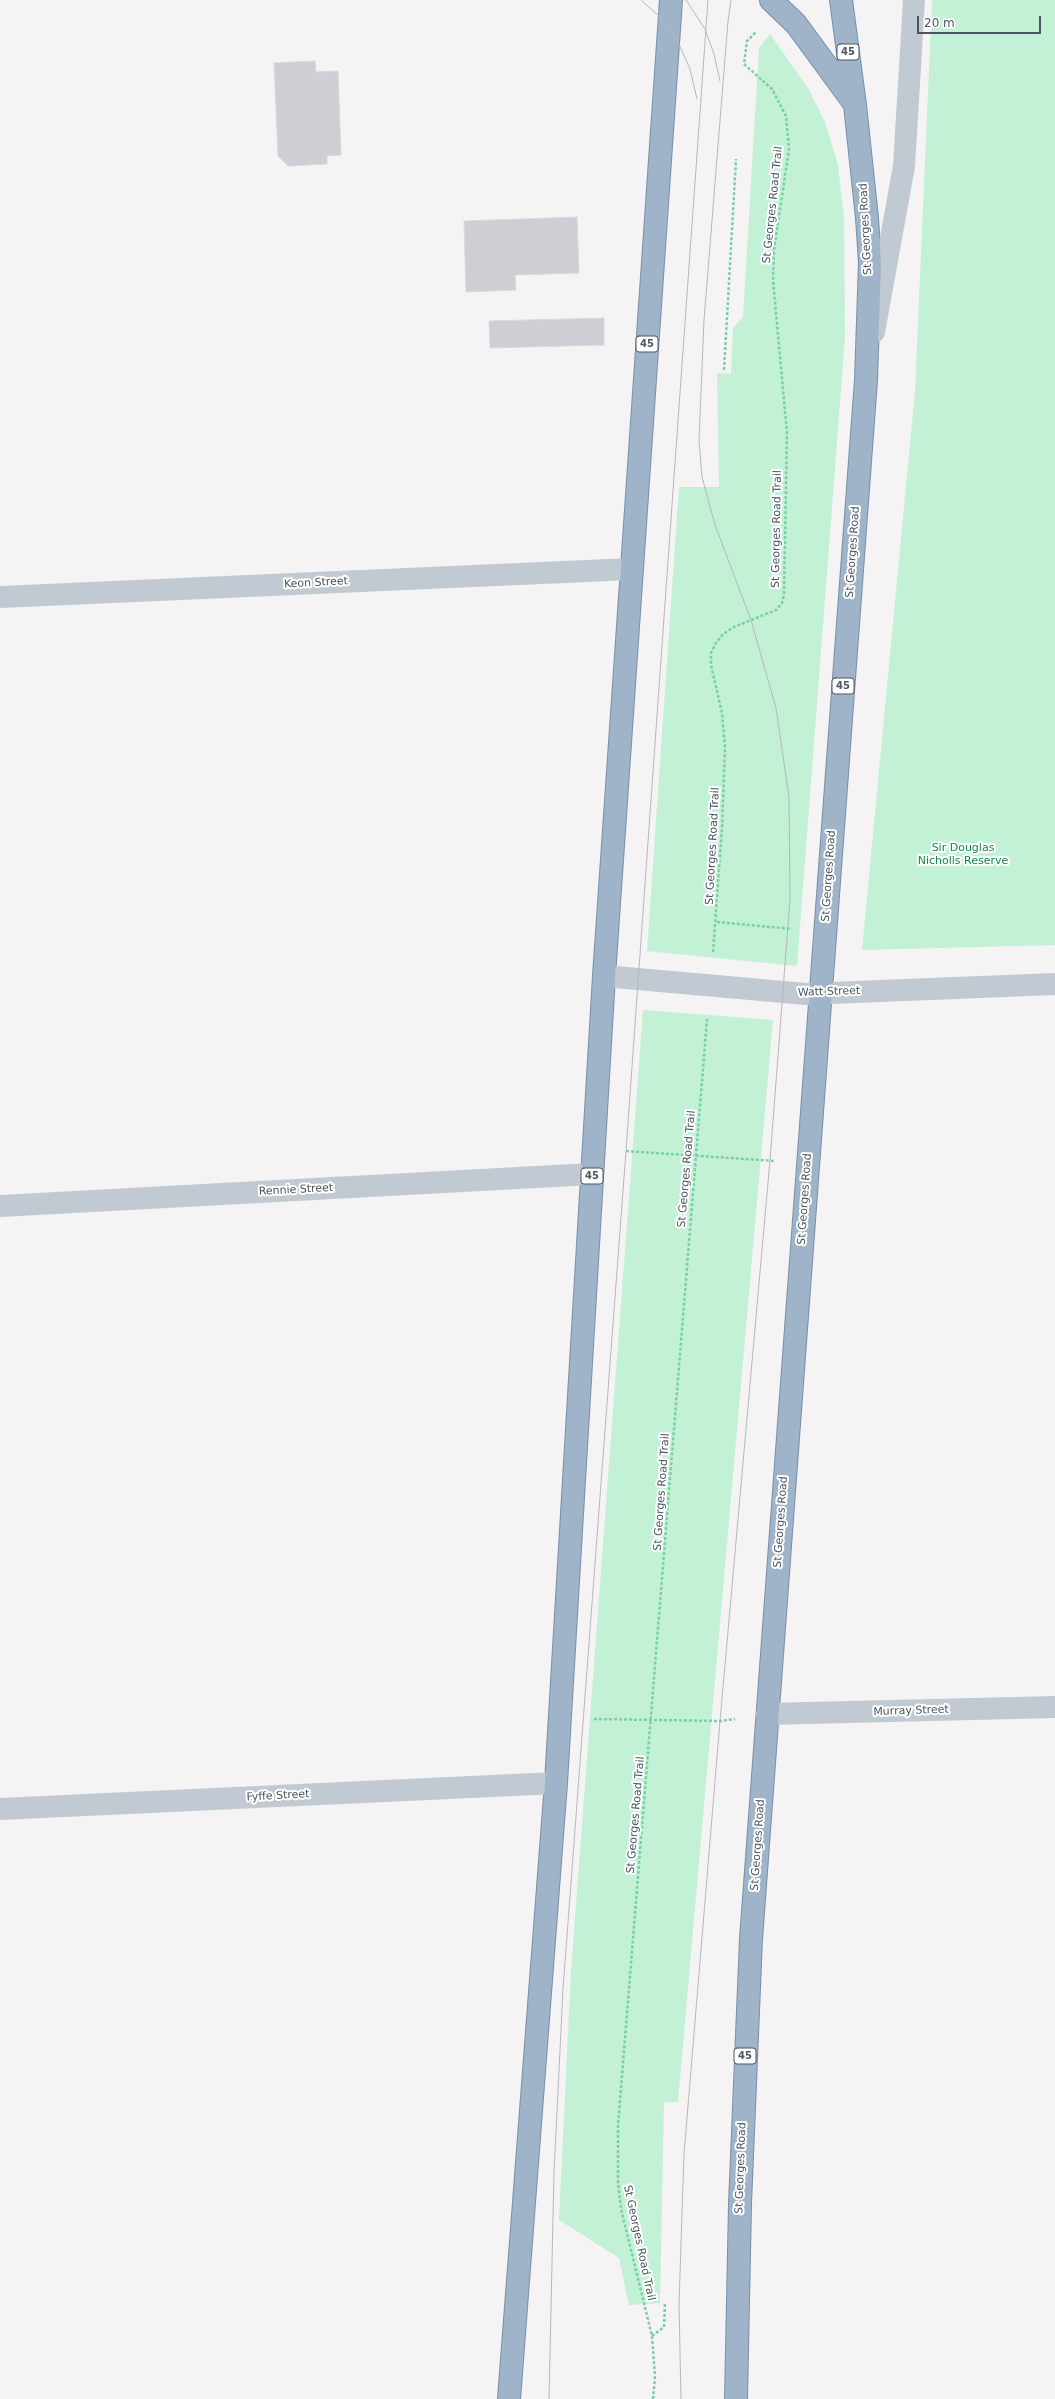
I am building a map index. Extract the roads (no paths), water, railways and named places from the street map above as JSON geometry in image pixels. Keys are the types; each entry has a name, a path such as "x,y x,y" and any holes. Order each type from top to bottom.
{"highway":[{"name":"45","path":"509,2399 556,1783 604,976 671,0"},
{"path":"771,0 796,24 855,105"},
{"name":"St Georges Road","path":"736,2399 745,2061 767,1714 866,380 870,263 855,105 841,0"}],"street":[{"path":"866,380 904,166 914,0"},
{"name":"Keon Street","path":"0,597 632,569"},
{"name":"Watt Street","path":"604,976 781,993 820,993 1055,984"},
{"name":"Rennie Street","path":"0,1206 592,1174"},
{"name":"Murray Street","path":"767,1714 1055,1707"},
{"name":"Fyffe Street","path":"0,1809 556,1783"}],"tram line":[{"path":"641,0 658,15 678,42 690,69 697,99"},
{"path":"686,0 705,29 714,54 720,81"},
{"path":"549,2399 554,2172 563,1989 626,1151 708,0"},
{"path":"681,2399 679,2304 684,2154 720,1721 770,1160 790,899 789,797 776,708 751,620 715,525 702,477 699,440 704,320 728,21 731,0"}],"park label":[{"name":"Sir Douglas Nicholls Reserve","path":"963,854"}]}
